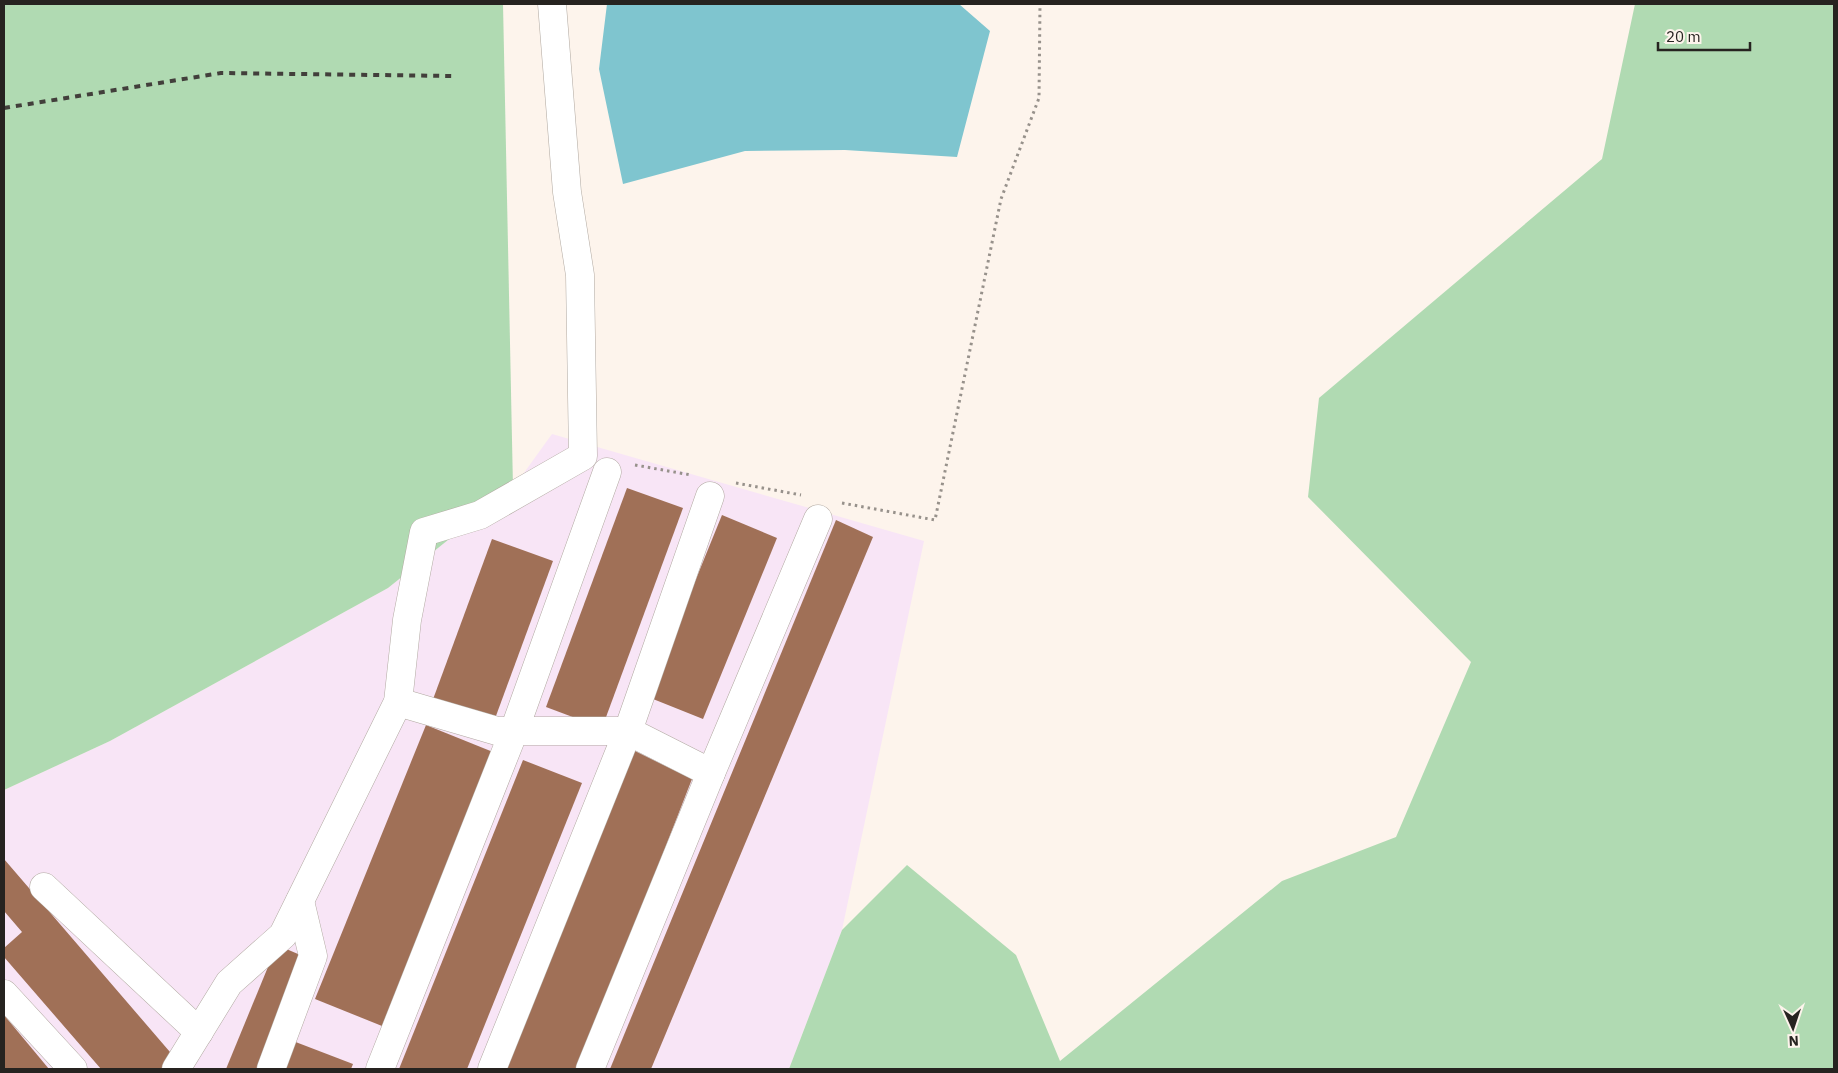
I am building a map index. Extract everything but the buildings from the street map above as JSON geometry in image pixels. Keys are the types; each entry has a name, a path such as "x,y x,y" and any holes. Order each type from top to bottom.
{"lane":[{"path":"176,1069 229,982 283,935 398,702 407,620 424,532 480,515 583,456 580,275 567,192 552,4"},
{"path":"380,1069 619,468"},
{"path":"492,1069 628,731 713,485"},
{"path":"590,1069 821,506"},
{"path":"398,702 497,731 628,731 711,773"},
{"path":"44,887 199,1032"},
{"path":"271,1069 313,956 300,902"},
{"path":"4,994 73,1069"}],"path":[{"path":"619,468 821,506 935,520 1001,200 1039,98 1040,4"}],"shaded area":[{"path":"552,434 924,541 842,930 789,1069 4,1069 4,790 110,741 388,588 513,488"}],"green space":[{"path":"4,4 503,4 513,488 388,588 110,741 4,790"},
{"path":"1635,4 1834,4 1834,1069 789,1069 842,930 907,865 1016,955 1060,1061 1282,881 1396,837 1471,662 1308,497 1319,398 1602,159"}],"water":[{"path":"607,4 959,4 990,31 957,157 845,150 745,151 623,184 599,69"}],"railway":[{"path":"4,108 221,73 454,76"}]}
